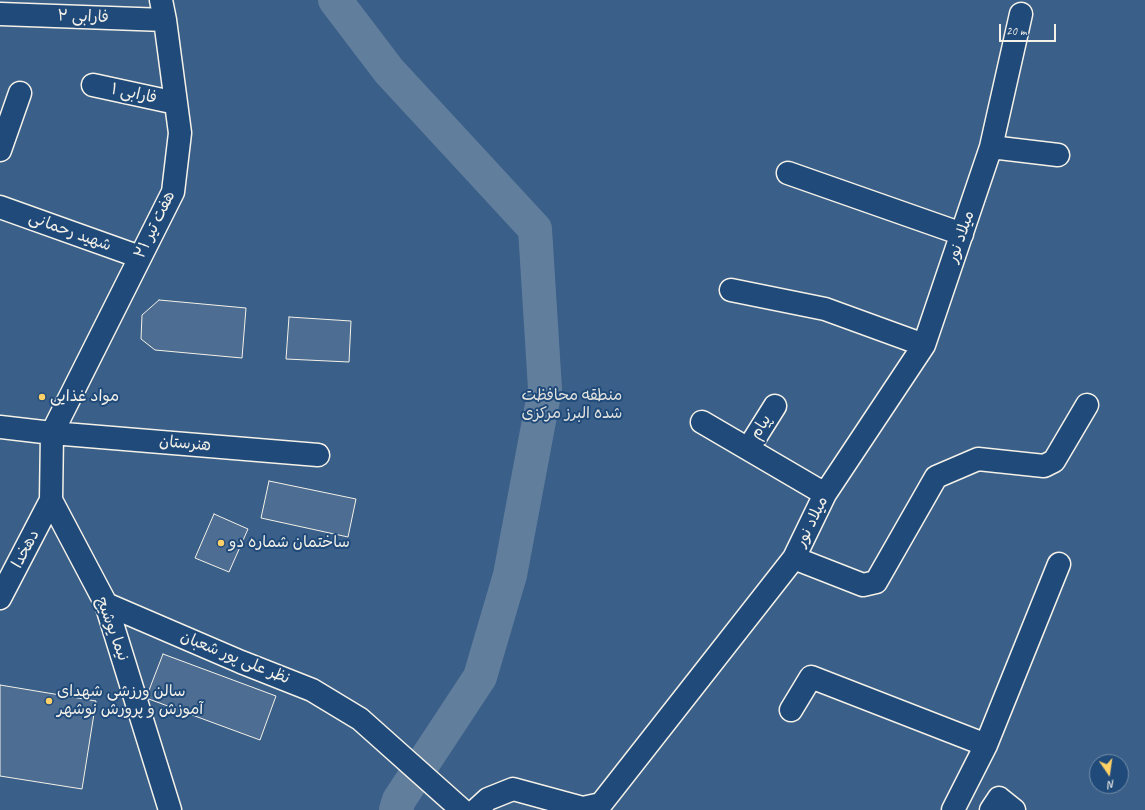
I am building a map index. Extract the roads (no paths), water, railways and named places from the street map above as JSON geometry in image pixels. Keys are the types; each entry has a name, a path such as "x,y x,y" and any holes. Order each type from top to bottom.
{"street":[{"name":"فارابی ۲","path":"0,14 163,10"},
{"name":"هفت تیر ۲۱","path":"52,433 173,192 180,133 163,10"},
{"name":"میلاد نور","path":"476,810 488,799 513,789 583,808 600,804 794,558 825,494 924,345 991,147 1021,14"},
{"name":"فارابی ۱","path":"93,85 176,103"},
{"path":"0,150 20,94"},
{"path":"991,147 1058,155"},
{"path":"788,173 962,234"},
{"name":"شهید رحمانی","path":"0,207 140,257"},
{"path":"731,290 825,309 924,345"},
{"path":"794,558 864,585 876,582 936,477 978,459 1044,466 1054,461 1087,405"},
{"name":"پیام","path":"748,449 775,406"},
{"path":"702,422 825,494"},
{"name":"هنرستان","path":"0,427 52,433 318,455"},
{"path":"51,500 52,433"},
{"name":"دهخدا","path":"0,598 51,500"},
{"name":"نیما یوشیج","path":"51,500 106,604 170,810"},
{"path":"952,810 986,745 1060,564"},
{"name":"نظر علی پور شعبان","path":"106,604 241,662 312,690 360,719 457,806"},
{"path":"791,710 811,677 986,745"},
{"path":"991,810 998,798 1014,810"}],"waterway":[{"path":"335,0 389,71 535,229 545,389 510,575 480,677 399,800 396,810"}],"place":[{"name":"مواد غذایی","path":"42,397"},
{"name":"ساختمان شماره دو","path":"221,543"},
{"name":"سالن ورزشی شهدای آموزش و پرورش نوشهر","path":"49,701"}],"park label":[{"name":"منطقه محافظت شده البرز مرکزی","path":"572,405"}]}
